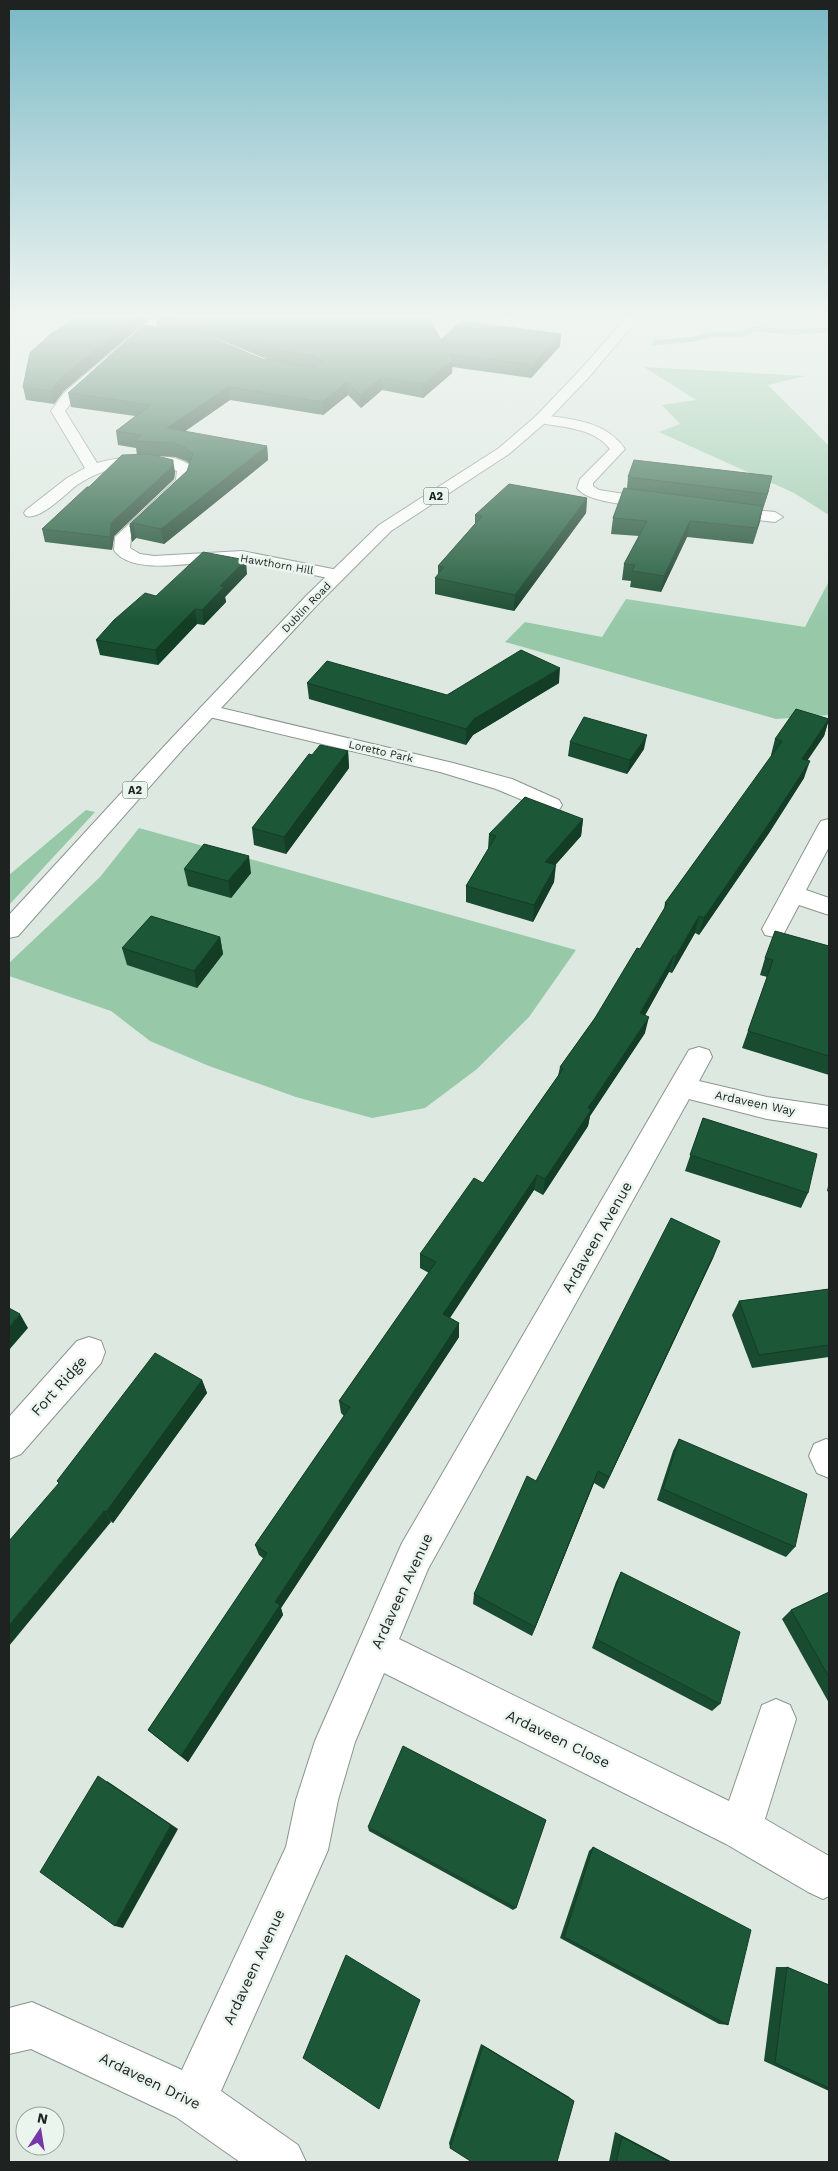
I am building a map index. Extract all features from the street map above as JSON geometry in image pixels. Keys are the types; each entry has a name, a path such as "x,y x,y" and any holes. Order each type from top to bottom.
{"street":[{"path":"62,418 93,468"},
{"path":"541,419 583,426 604,435 614,442 618,449 585,482 585,488 596,494 668,504"},
{"name":"Dublin Road","path":"9,930 208,710 337,575 386,528 504,451 541,419"},
{"name":"Hawthorn Hill","path":"32,513 70,482 93,468 111,463 140,460 174,463 185,468 182,481 123,537 122,550 136,559 154,561 198,556 242,556 337,575"},
{"path":"706,510 775,517"},
{"name":"Loretto Park","path":"208,710 446,767 504,784 551,805"},
{"path":"774,929 829,826"},
{"path":"793,894 829,907"},
{"name":"Ardaveen Way","path":"691,1072 768,1108 829,1117"},
{"name":"Ardaveen Avenue","path":"193,2100 308,1850 318,1800 335,1741 415,1556 691,1072"},
{"name":"Fort Ridge","path":"9,1442 89,1352"},
{"name":"Ardaveen Close","path":"376,1648 741,1829 823,1877"},
{"path":"741,1829 776,1718"},
{"name":"Ardaveen Drive","path":"9,2031 32,2025 193,2100 281,2162"}],"green space":[{"path":"675,418 801,418 829,446 829,515 794,493 659,432 680,424"},
{"path":"829,581 829,715 776,719 505,642 525,622 602,637 626,599 805,627"},
{"path":"86,810 95,812 9,905 9,875"},
{"path":"139,828 576,950 529,1017 477,1069 425,1108 372,1118 296,1097 209,1066 150,1041 111,1011 9,976 9,963 100,877"}],"building":[{"path":"133,418 181,418 167,428 267,446 161,529 133,523 130,527 130,524 187,471 193,454 184,447 173,443 135,441 141,435 116,431"},
{"path":"149,454 173,460 172,467 111,523 110,537 42,529 122,455"},
{"path":"634,460 772,476 767,494 628,477"},
{"path":"509,484 587,498 515,595 435,578 444,567 438,566 482,516 475,515"},
{"path":"624,488 763,506 757,528 690,521 664,576 632,571 635,565 624,564 647,521 613,518"},
{"path":"203,552 246,560 220,586 224,587 202,610 195,609 155,650 96,640 114,620 145,593 156,596"},
{"path":"521,650 560,668 474,719 466,729 307,683 327,661 447,695"},
{"path":"796,709 829,719 802,759 810,761 704,918 699,916 676,956 674,955 640,1013 649,1017 588,1108 591,1110 545,1179 537,1175 443,1314 459,1323 275,1602 280,1605 181,1756 148,1730 267,1553 255,1545 350,1407 339,1401 436,1262 420,1254 474,1178 483,1183 563,1069 560,1067 595,1018 637,948 640,949 667,904 665,903 782,741 775,739"},
{"path":"584,717 647,735 630,760 570,742"},
{"path":"320,745 348,751 284,837 252,828 309,754 312,755"},
{"path":"525,797 583,819 545,862 556,865 534,905 466,886 496,836 489,834"},
{"path":"204,844 249,856 228,881 184,869"},
{"path":"151,916 220,937 194,971 122,948"},
{"path":"775,931 829,946 829,1056 748,1031 773,960 765,958"},
{"path":"703,1118 817,1154 808,1193 690,1155"},
{"path":"671,1218 720,1241 609,1477 598,1471 535,1627 474,1594 527,1476 536,1481"},
{"path":"829,1289 829,1345 759,1355 739,1301"},
{"path":"9,1308 20,1314 9,1327"},
{"path":"155,1353 202,1380 106,1512 104,1511 9,1625 9,1541 59,1483 57,1481"},
{"path":"679,1439 807,1494 795,1547 663,1489"},
{"path":"621,1572 740,1632 720,1704 596,1639"},
{"path":"829,1592 829,1677 791,1610"},
{"path":"403,1746 546,1820 516,1908 368,1827"},
{"path":"98,1776 171,1825 115,1926 40,1872"},
{"path":"593,1847 751,1930 728,2025 564,1937"},
{"path":"346,1955 420,2000 379,2109 303,2058"},
{"path":"787,1967 829,1985 829,2088 775,2063"},
{"path":"483,2046 574,2101 557,2162 472,2162 450,2148"},
{"path":"622,2137 669,2162 616,2162"}]}
